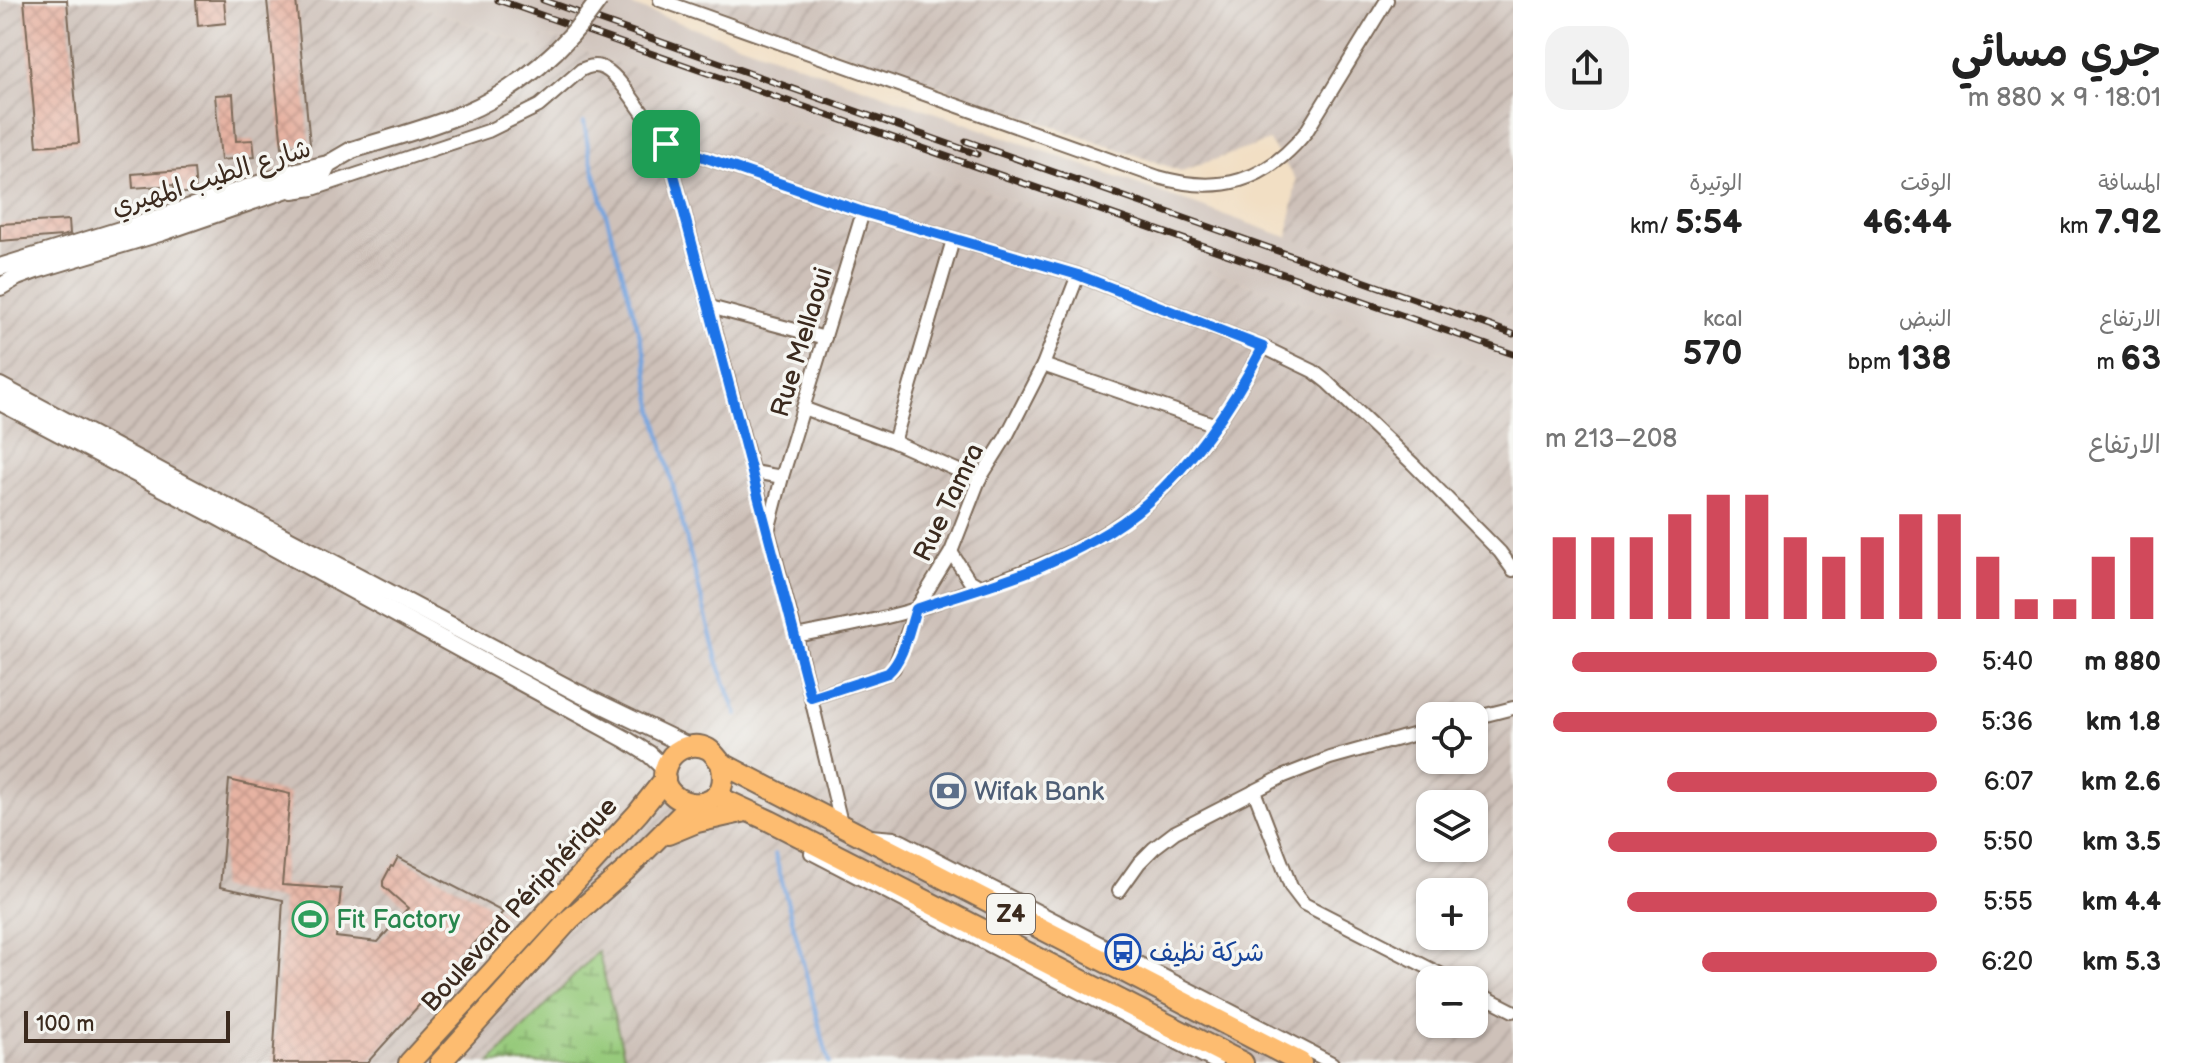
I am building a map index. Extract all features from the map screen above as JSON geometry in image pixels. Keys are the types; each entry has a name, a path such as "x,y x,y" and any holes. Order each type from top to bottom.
{"highway":[{"path":"688,746 710,750 721,763 724,774 722,786 709,801 683,802 668,788 665,774 670,759 688,746"},
{"name":"Z4","path":"721,763 1301,1063"},
{"name":"Boulevard Périphérique","path":"409,1063 638,813 665,774"},
{"name":"Z4","path":"716,796 1243,1063"},
{"name":"Boulevard Périphérique","path":"440,1063 570,919 619,877 692,804"},
{"path":"657,840 697,822 746,811"}],"street":[{"path":"328,164 352,150 463,114 497,96 525,79 558,48 599,0"},
{"path":"660,0 1158,177 1204,185 1250,177 1280,160 1293,148 1387,0"},
{"path":"282,191 313,189 488,131 539,106 588,66 603,67 610,72 666,144 811,698 851,831 902,841 1332,1063"},
{"path":"666,144 863,212 1078,275 1263,347 1313,371 1413,464 1490,541 1513,570"},
{"name":"شارع الطيب المهيري","path":"0,287 36,270 163,232 322,176 328,164"},
{"name":"شارع الطيب المهيري","path":"0,267 297,171 328,164"},
{"name":"Rue Mellaoui","path":"768,530 863,212"},
{"path":"894,442 953,240"},
{"name":"Rue Tamra","path":"811,698 888,673 894,668 916,609 951,552 979,480 1006,437 1043,365 1078,275"},
{"path":"710,307 825,338"},
{"path":"796,636 916,609 1036,568 1121,523 1171,480 1216,425 1237,395 1263,347"},
{"path":"1043,365 1216,425"},
{"path":"0,386 578,693 688,746"},
{"path":"0,402 625,739 649,754 665,774"},
{"path":"803,408 894,442 979,480"},
{"path":"753,472 782,477"},
{"path":"951,552 969,580 981,587"},
{"path":"1488,714 1513,708"},
{"path":"1119,891 1139,863 1175,832 1284,776 1330,758 1416,734"},
{"path":"1254,791 1291,887 1304,904 1425,966"},
{"path":"770,821 771,830 785,840 1216,1063"},
{"path":"1488,998 1513,1011"}],"shaded area":[{"path":"0,0 403,0 537,48 542,37 558,39 1513,378 1513,1063 626,1063 598,952 490,1063 0,1063"},
{"path":"403,0 616,0 1513,317 1513,378 558,39 542,37 538,48"},
{"path":"689,0 1513,0 1513,317 1288,238 1296,180 1269,141 1181,171"}],"green space":[{"path":"598,951 626,1063 490,1063"}],"building":[{"path":"24,0 67,0 79,143 37,146"},
{"path":"196,0 224,0 226,23 198,26"},
{"path":"267,0 296,0 310,144 282,147"},
{"path":"233,94 236,141 253,140 255,157 221,160 215,95"},
{"path":"194,169 196,192 174,194 174,185 133,188 132,174"},
{"path":"69,220 70,234 0,241 0,224"},
{"path":"229,780 290,794 282,885 341,889 336,937 378,942 408,908 383,886 398,857 503,912 367,1063 273,1063 283,900 220,887"}],"waterway":[{"path":"584,122 589,153 644,350 653,407 717,660 737,715"},
{"path":"775,854 829,1063"}],"railway":[{"path":"498,0 1513,354"},
{"path":"543,0 977,154"},
{"path":"966,141 1513,334"}],"place":[{"name":"Wifak Bank","path":"948,791"},
{"name":"Fit Factory","path":"310,919"},
{"name":"شركة نظيف","path":"1123,952"}],"route":[{"path":"666,144 863,212 1078,275 1263,347 1237,395 1216,425 1171,480 1147,503 1086,544 1036,568 916,609 894,668 888,673 811,698 666,144"}]}
